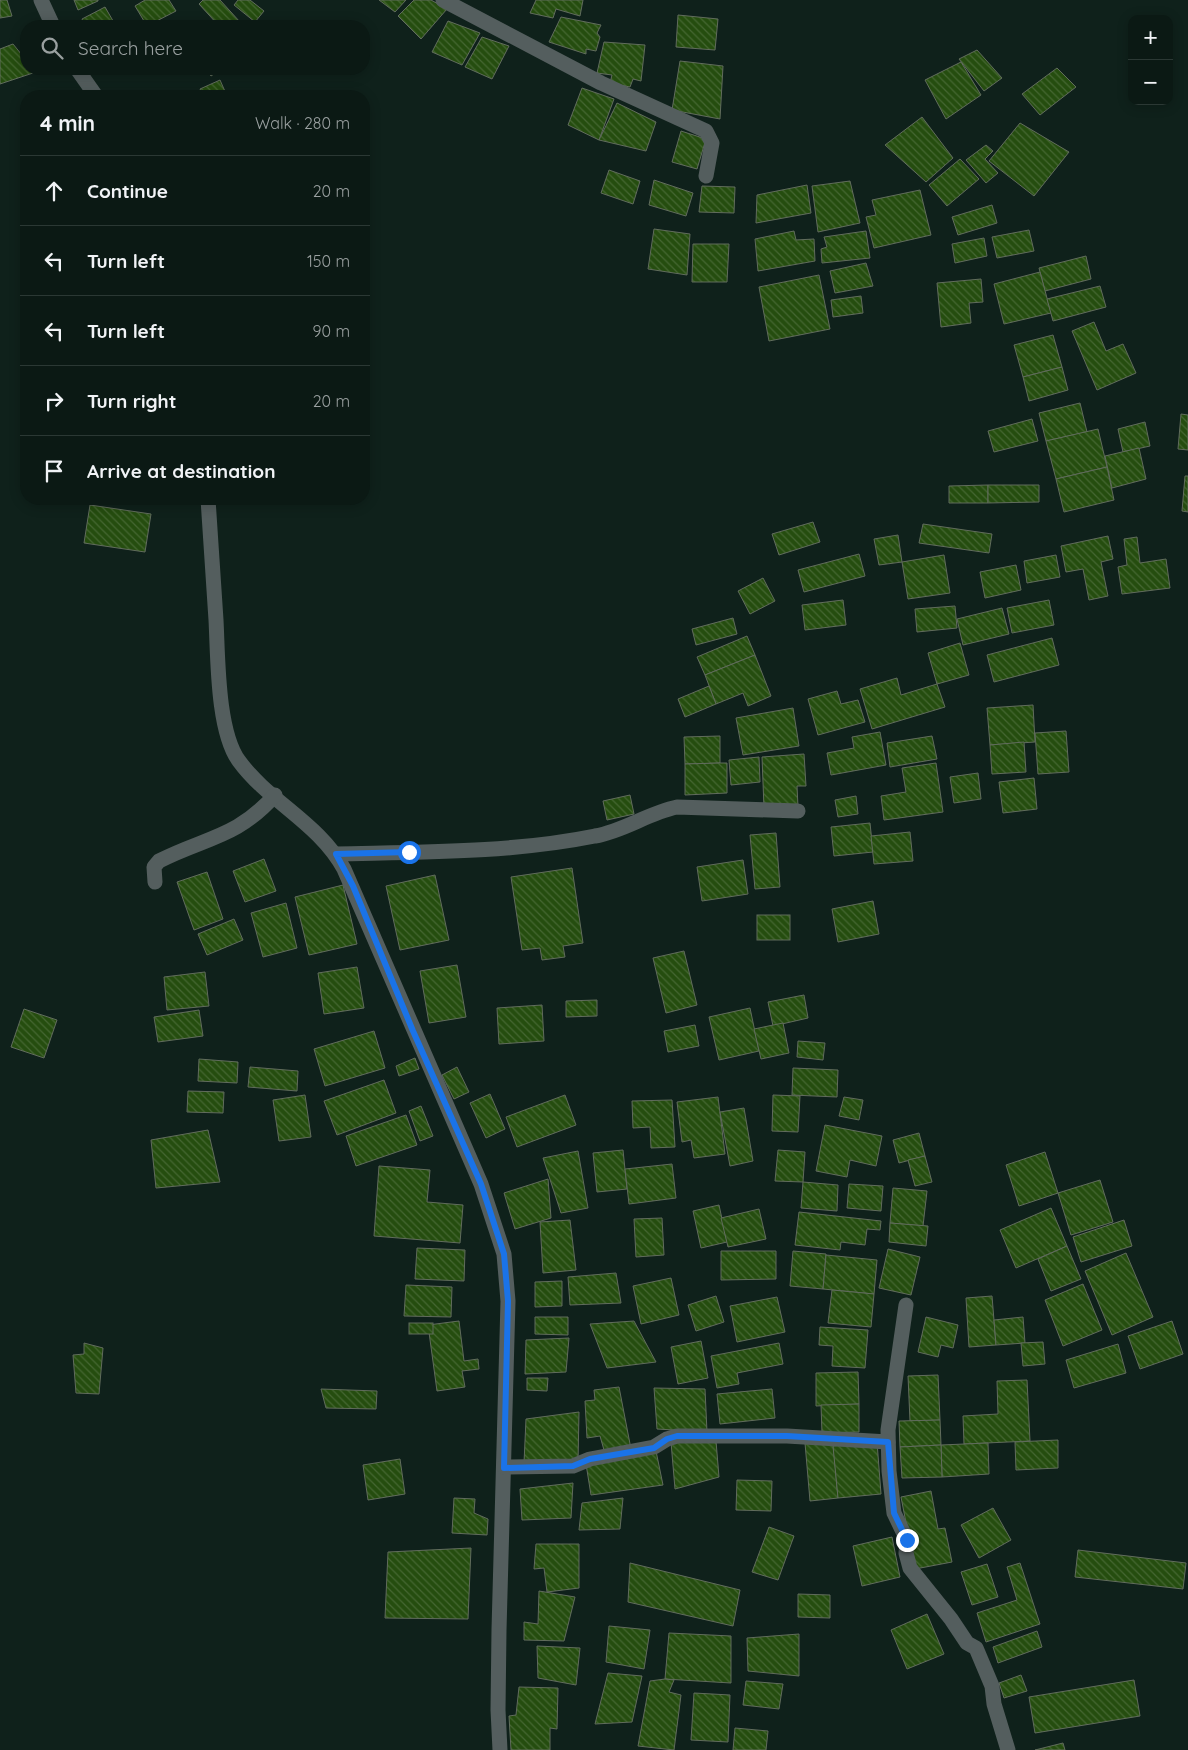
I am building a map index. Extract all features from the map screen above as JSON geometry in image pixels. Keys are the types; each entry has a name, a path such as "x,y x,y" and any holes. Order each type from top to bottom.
{"street":[{"path":"41,0 50,20"},
{"path":"443,0 600,83 706,131 712,143 706,176"},
{"path":"81,75 92,90"},
{"path":"208,505 221,691 226,728 238,760 250,774 311,826 336,854 353,886 413,1031 481,1184 504,1254 508,1301 499,1657 500,1750"},
{"path":"155,882 154,867 159,861 245,824 260,812 275,795"},
{"path":"336,854 542,844 614,831 658,812 677,807 798,812"},
{"path":"906,1305 888,1442 894,1513 907,1540 906,1554 910,1568 951,1619 967,1643 976,1648 992,1686 994,1704 1008,1750"},
{"path":"504,1468 573,1466 590,1459 654,1448 667,1439 677,1436 787,1436 888,1442"}],"building":[{"path":"0,0 7,0 12,16 0,18"},
{"path":"74,0 98,0 98,1 78,10"},
{"path":"145,0 169,0 176,11 159,20 143,20 135,6"},
{"path":"203,0 220,0 238,20 214,20 199,4"},
{"path":"238,0 250,0 264,11 257,20 253,20 234,5"},
{"path":"379,0 406,0 395,12"},
{"path":"414,0 431,0 447,9 421,39 398,16"},
{"path":"536,0 583,0 580,16 556,9 553,18 530,13"},
{"path":"105,7 113,20 82,20"},
{"path":"678,15 718,19 715,50 676,47"},
{"path":"561,17 601,25 597,33 600,37 596,51 586,49 586,54 549,42"},
{"path":"448,21 480,33 462,65 432,52"},
{"path":"482,37 509,46 492,79 465,67"},
{"path":"604,42 645,45 641,81 633,79 630,87 610,83 612,75 597,73"},
{"path":"13,44 20,53 20,75 27,75 0,84 0,49"},
{"path":"977,50 1002,78 984,91 959,59"},
{"path":"680,61 723,66 720,119 672,110"},
{"path":"961,62 981,95 946,119 925,80"},
{"path":"1057,68 1076,87 1040,115 1022,94"},
{"path":"220,80 224,90 200,90"},
{"path":"582,88 614,99 599,140 568,125"},
{"path":"617,103 656,122 646,151 599,140"},
{"path":"922,117 953,158 926,182 885,145"},
{"path":"1020,123 1069,152 1034,196 989,161"},
{"path":"681,131 706,139 697,169 672,162"},
{"path":"986,145 993,151 985,159 998,173 986,183 966,160"},
{"path":"960,159 979,179 947,206 929,185"},
{"path":"609,170 640,181 633,204 601,193"},
{"path":"654,180 693,193 686,216 649,205"},
{"path":"850,181 860,223 818,232 812,186"},
{"path":"807,185 811,213 756,223 757,195"},
{"path":"702,186 735,187 734,213 699,212"},
{"path":"920,190 931,235 874,248 866,217 876,215 872,200"},
{"path":"992,205 997,223 958,235 952,217"},
{"path":"654,229 690,234 687,275 648,269"},
{"path":"1029,230 1034,251 997,258 992,237"},
{"path":"794,231 796,240 814,239 815,261 758,271 755,239"},
{"path":"866,231 870,258 822,263 821,249 827,247 824,237"},
{"path":"984,238 987,256 955,263 952,244"},
{"path":"693,244 729,244 727,282 692,282"},
{"path":"1086,256 1091,279 1045,291 1039,268"},
{"path":"866,263 873,286 835,293 830,271"},
{"path":"1040,272 1051,313 1004,324 994,284"},
{"path":"819,275 830,329 769,341 759,287"},
{"path":"981,279 983,302 969,303 971,323 941,327 937,283"},
{"path":"1100,286 1106,307 1053,321 1047,299"},
{"path":"861,296 863,313 833,317 831,300"},
{"path":"1094,322 1106,351 1123,344 1136,373 1097,390 1072,331"},
{"path":"1053,335 1062,367 1023,377 1014,345"},
{"path":"1062,367 1068,390 1029,401 1023,377"},
{"path":"1080,403 1087,432 1046,441 1039,413"},
{"path":"1181,414 1188,415 1188,450 1178,449"},
{"path":"1032,419 1038,441 994,452 988,431"},
{"path":"1145,422 1150,446 1123,452 1118,429"},
{"path":"1098,429 1107,467 1056,479 1046,441"},
{"path":"1139,448 1146,479 1112,488 1105,456"},
{"path":"1107,467 1114,500 1064,512 1056,479"},
{"path":"1185,476 1188,476 1188,512 1182,511"},
{"path":"988,485 988,503 949,503 949,486"},
{"path":"988,485 1039,485 1039,502 988,503"},
{"path":"90,505 151,514 145,552 84,543"},
{"path":"813,522 820,542 779,555 772,534"},
{"path":"923,524 992,534 989,553 919,543"},
{"path":"898,535 902,562 879,565 874,539"},
{"path":"1108,536 1113,559 1101,562 1108,596 1089,600 1083,569 1066,572 1061,546"},
{"path":"1137,537 1140,563 1166,559 1170,588 1122,594 1118,567 1127,565 1124,539"},
{"path":"859,554 865,576 804,592 798,570"},
{"path":"944,555 950,593 908,599 902,562"},
{"path":"1056,555 1060,577 1027,583 1024,561"},
{"path":"1016,565 1021,590 985,598 980,572"},
{"path":"763,578 775,601 750,614 738,591"},
{"path":"843,600 846,625 805,630 802,605"},
{"path":"1049,600 1054,625 1012,633 1007,608"},
{"path":"955,606 957,628 917,632 915,609"},
{"path":"1002,608 1009,634 963,645 957,619"},
{"path":"733,618 737,634 696,645 692,629"},
{"path":"747,636 755,655 705,675 697,657"},
{"path":"1052,638 1059,665 994,682 987,655"},
{"path":"960,643 969,675 937,684 928,653"},
{"path":"755,655 771,696 748,706 743,693 716,704 705,675"},
{"path":"897,678 901,695 937,684 945,707 872,729 860,689"},
{"path":"709,686 716,704 685,717 678,699"},
{"path":"837,691 841,704 858,700 865,722 818,735 808,699"},
{"path":"1033,705 1035,742 990,745 987,708"},
{"path":"793,708 799,746 743,755 736,718"},
{"path":"1066,731 1069,772 1038,774 1035,733"},
{"path":"880,732 886,765 831,775 827,753 854,748 852,737"},
{"path":"720,736 720,763 685,764 684,737"},
{"path":"932,736 937,759 890,767 887,743"},
{"path":"1024,742 1026,772 992,774 990,745"},
{"path":"804,754 806,786 797,786 798,807 764,808 762,757"},
{"path":"759,757 760,782 731,785 729,760"},
{"path":"727,763 727,793 685,795 685,764"},
{"path":"936,763 943,812 884,820 881,796 906,792 902,768"},
{"path":"978,773 981,799 954,803 950,777"},
{"path":"1034,778 1037,809 1003,813 999,782"},
{"path":"630,795 634,814 607,820 603,801"},
{"path":"856,796 858,814 838,817 835,800"},
{"path":"870,823 873,852 834,856 831,827"},
{"path":"910,832 913,861 874,864 871,836"},
{"path":"776,833 780,887 755,889 750,835"},
{"path":"264,859 276,891 245,902 233,871"},
{"path":"743,860 748,894 702,901 697,867"},
{"path":"572,868 583,943 563,946 565,957 542,960 540,948 522,950 511,877"},
{"path":"207,872 223,919 194,930 177,882"},
{"path":"435,875 449,940 400,950 386,886"},
{"path":"343,885 357,944 309,955 295,897"},
{"path":"873,901 879,934 838,942 832,909"},
{"path":"286,903 297,948 263,957 251,913"},
{"path":"757,915 790,915 790,940 757,940"},
{"path":"234,919 243,940 207,955 198,934"},
{"path":"684,951 697,1005 666,1013 653,958"},
{"path":"457,965 466,1017 429,1023 420,971"},
{"path":"357,967 364,1008 324,1014 318,973"},
{"path":"205,972 209,1006 167,1010 164,977"},
{"path":"804,995 808,1018 773,1026 768,1002"},
{"path":"597,1000 597,1016 566,1017 566,1001"},
{"path":"542,1005 544,1041 499,1044 497,1008"},
{"path":"750,1008 759,1051 719,1060 709,1017"},
{"path":"24,1009 57,1020 44,1058 11,1047"},
{"path":"199,1010 203,1036 158,1042 154,1017"},
{"path":"783,1023 789,1053 761,1059 754,1029"},
{"path":"695,1025 699,1046 668,1052 664,1031"},
{"path":"374,1031 385,1068 325,1086 314,1049"},
{"path":"798,1041 825,1043 823,1060 797,1057"},
{"path":"415,1058 419,1069 399,1076 396,1066"},
{"path":"199,1059 238,1062 237,1083 198,1081"},
{"path":"250,1067 298,1071 297,1091 248,1087"},
{"path":"457,1067 469,1092 454,1099 442,1075"},
{"path":"793,1068 838,1070 837,1097 792,1095"},
{"path":"384,1080 396,1113 337,1135 324,1101"},
{"path":"188,1091 224,1092 223,1113 187,1112"},
{"path":"490,1094 505,1129 486,1138 470,1103"},
{"path":"305,1095 311,1137 279,1141 273,1100"},
{"path":"565,1095 576,1125 517,1147 506,1117"},
{"path":"773,1095 800,1096 798,1132 772,1131"},
{"path":"718,1097 725,1154 694,1158 691,1140 682,1142 677,1102"},
{"path":"844,1097 863,1100 859,1120 839,1116"},
{"path":"672,1100 675,1147 651,1148 650,1127 633,1128 632,1101"},
{"path":"421,1106 433,1136 420,1141 409,1111"},
{"path":"744,1108 753,1161 730,1166 720,1112"},
{"path":"406,1115 417,1145 356,1166 346,1136"},
{"path":"825,1125 882,1136 876,1166 850,1160 847,1177 816,1171"},
{"path":"208,1130 220,1182 156,1188 151,1140"},
{"path":"919,1133 925,1156 899,1163 893,1140"},
{"path":"623,1150 627,1189 597,1192 593,1153"},
{"path":"778,1150 805,1152 803,1182 775,1181"},
{"path":"578,1151 588,1208 561,1213 543,1158"},
{"path":"1045,1152 1058,1193 1019,1206 1006,1165"},
{"path":"925,1156 932,1182 915,1186 908,1160"},
{"path":"672,1164 676,1198 629,1204 625,1169"},
{"path":"379,1166 430,1170 427,1202 463,1205 460,1243 374,1236"},
{"path":"548,1179 551,1218 515,1229 504,1193"},
{"path":"1100,1180 1113,1222 1071,1235 1058,1193"},
{"path":"803,1182 838,1185 837,1211 801,1208"},
{"path":"849,1184 883,1186 881,1211 847,1208"},
{"path":"893,1188 927,1191 923,1226 890,1223"},
{"path":"719,1205 727,1242 701,1248 693,1211"},
{"path":"1051,1208 1067,1246 1016,1268 1000,1230"},
{"path":"759,1209 766,1239 728,1247 721,1218"},
{"path":"799,1212 881,1221 880,1230 867,1229 865,1245 841,1242 840,1250 795,1245"},
{"path":"662,1218 664,1255 636,1257 634,1219"},
{"path":"570,1220 576,1270 543,1273 540,1222"},
{"path":"1124,1220 1132,1246 1081,1262 1073,1237"},
{"path":"890,1223 928,1226 926,1246 889,1242"},
{"path":"1067,1246 1081,1279 1051,1291 1038,1259"},
{"path":"417,1248 465,1250 464,1281 415,1279"},
{"path":"888,1249 920,1257 911,1295 879,1288"},
{"path":"721,1251 776,1251 776,1279 721,1280"},
{"path":"793,1251 826,1254 823,1289 790,1286"},
{"path":"1126,1253 1153,1317 1112,1335 1085,1271"},
{"path":"826,1255 877,1260 874,1294 823,1289"},
{"path":"616,1273 621,1303 570,1305 568,1277"},
{"path":"671,1278 679,1315 641,1324 633,1286"},
{"path":"562,1281 562,1306 535,1307 535,1282"},
{"path":"1083,1284 1102,1330 1063,1346 1045,1300"},
{"path":"406,1285 452,1287 451,1317 404,1316"},
{"path":"832,1290 874,1294 871,1327 828,1323"},
{"path":"716,1296 724,1322 696,1331 688,1305"},
{"path":"992,1296 996,1345 969,1347 966,1298"},
{"path":"777,1297 785,1332 737,1342 730,1306"},
{"path":"535,1317 568,1317 568,1335 535,1334"},
{"path":"926,1317 958,1325 953,1348 941,1345 938,1357 918,1352"},
{"path":"1023,1317 1025,1343 996,1345 994,1320"},
{"path":"459,1321 464,1361 478,1359 479,1369 462,1371 465,1387 437,1391 428,1325"},
{"path":"634,1321 656,1362 607,1368 590,1324"},
{"path":"1172,1321 1183,1354 1140,1369 1128,1336"},
{"path":"409,1323 433,1323 433,1334 409,1334"},
{"path":"820,1327 868,1330 865,1368 832,1366 833,1346 819,1345"},
{"path":"569,1338 566,1372 525,1374 526,1340"},
{"path":"701,1341 708,1378 678,1384 671,1347"},
{"path":"1043,1342 1045,1364 1023,1366 1021,1343"},
{"path":"84,1343 103,1348 99,1394 76,1393 73,1355 84,1354"},
{"path":"779,1343 783,1364 737,1373 739,1384 717,1388 711,1356"},
{"path":"1118,1344 1126,1373 1074,1388 1066,1360"},
{"path":"858,1372 859,1404 816,1406 816,1373"},
{"path":"938,1375 940,1420 910,1421 908,1376"},
{"path":"527,1378 548,1378 547,1391 527,1390"},
{"path":"1027,1380 1030,1441 964,1444 963,1416 998,1414 997,1381"},
{"path":"619,1387 631,1449 604,1450 600,1436 587,1438 585,1401 595,1400 594,1390"},
{"path":"654,1388 705,1389 707,1432 657,1429"},
{"path":"321,1389 377,1391 376,1409 326,1408"},
{"path":"772,1389 775,1418 720,1424 717,1394"},
{"path":"859,1404 859,1432 822,1433 821,1405"},
{"path":"579,1412 578,1462 524,1463 526,1419"},
{"path":"940,1420 941,1445 900,1447 899,1421"},
{"path":"1058,1440 1058,1468 1016,1470 1015,1442"},
{"path":"716,1441 719,1477 675,1489 671,1442"},
{"path":"833,1441 838,1498 810,1501 805,1443"},
{"path":"877,1442 881,1494 838,1498 833,1446"},
{"path":"988,1443 989,1474 942,1477 941,1445"},
{"path":"941,1445 942,1477 902,1478 900,1447"},
{"path":"656,1451 663,1485 591,1495 586,1464"},
{"path":"400,1459 405,1494 368,1500 363,1465"},
{"path":"737,1480 772,1481 771,1511 736,1510"},
{"path":"573,1483 571,1518 522,1520 520,1489"},
{"path":"931,1491 938,1529 945,1528 952,1562 915,1569 901,1497"},
{"path":"454,1498 475,1499 474,1513 488,1519 487,1535 452,1533"},
{"path":"623,1498 620,1529 579,1530 582,1503"},
{"path":"993,1508 1011,1540 979,1558 961,1525"},
{"path":"769,1527 794,1536 778,1580 752,1572"},
{"path":"892,1537 900,1577 862,1586 853,1546"},
{"path":"536,1544 579,1544 579,1588 547,1592 544,1568 534,1569"},
{"path":"471,1548 468,1619 385,1618 388,1552"},
{"path":"1078,1550 1186,1563 1183,1589 1075,1577"},
{"path":"630,1563 740,1590 733,1626 628,1602"},
{"path":"1020,1563 1040,1624 986,1642 977,1613 1017,1600 1007,1567"},
{"path":"987,1564 998,1597 972,1605 961,1572"},
{"path":"539,1591 575,1597 564,1641 524,1640 524,1622 538,1624"},
{"path":"798,1594 830,1595 830,1618 798,1617"},
{"path":"927,1614 944,1654 907,1669 891,1630"},
{"path":"609,1626 650,1630 644,1669 606,1662"},
{"path":"1037,1631 1042,1647 998,1663 993,1647"},
{"path":"669,1633 731,1636 731,1683 665,1679"},
{"path":"799,1634 799,1676 748,1671 747,1638"},
{"path":"537,1646 580,1648 576,1685 538,1678"},
{"path":"608,1673 642,1676 632,1722 595,1724"},
{"path":"1021,1675 1027,1691 1004,1698 999,1683"},
{"path":"674,1680 669,1692 681,1695 674,1750 638,1746 650,1681"},
{"path":"1134,1680 1140,1716 1035,1733 1029,1697"},
{"path":"746,1681 783,1684 779,1709 743,1705"},
{"path":"519,1687 558,1688 557,1729 550,1728 550,1750 511,1750 509,1716 516,1715"},
{"path":"694,1693 730,1695 728,1742 691,1740"},
{"path":"735,1728 768,1731 766,1750 733,1750"},
{"path":"1063,1743 1065,1750 1035,1750"}],"route":[{"path":"409,852 336,854 353,886 413,1031 481,1184 504,1254 508,1301 504,1468 573,1466 590,1459 654,1448 661,1442 677,1436 787,1436 888,1442 894,1513 907,1540"}]}
